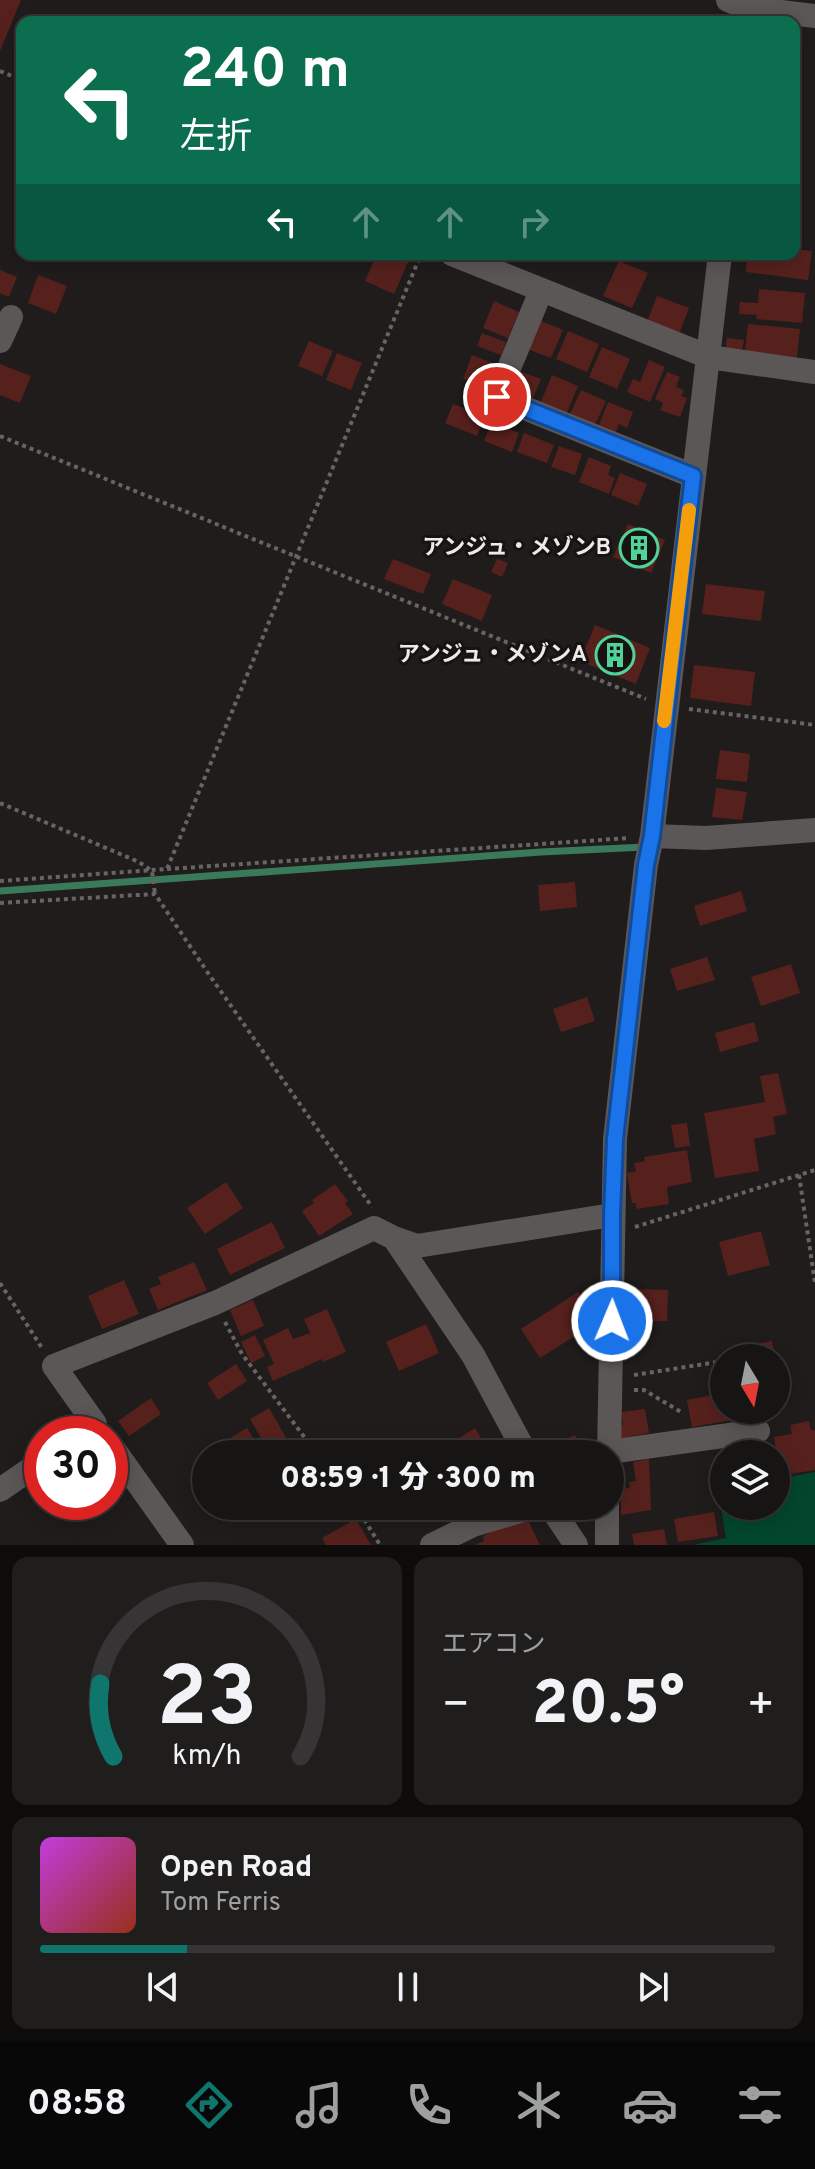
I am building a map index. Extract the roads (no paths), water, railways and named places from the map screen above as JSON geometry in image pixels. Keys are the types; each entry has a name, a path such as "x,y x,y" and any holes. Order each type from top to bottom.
{"street":[{"path":"743,7 815,16"},
{"path":"466,260 709,357 815,372"},
{"path":"609,1440 615,1139 719,260"},
{"path":"541,291 497,397 693,476"},
{"path":"0,341 11,317"},
{"path":"652,836 706,838 815,830"},
{"path":"84,1416 54,1366 215,1303 374,1228 417,1246 613,1224"},
{"path":"394,1238 473,1355 519,1440"},
{"path":"624,1451 758,1431"},
{"path":"128,1469 182,1545"},
{"path":"0,1490 24,1473"},
{"path":"432,1545 490,1520"},
{"path":"559,1520 576,1545"},
{"path":"607,1520 607,1545"}],"waterway":[{"path":"0,891 645,847"}],"place":[{"name":"アンジュ・メゾンB","path":"639,548"},
{"name":"アンジュ・メゾンA","path":"615,655"}]}
